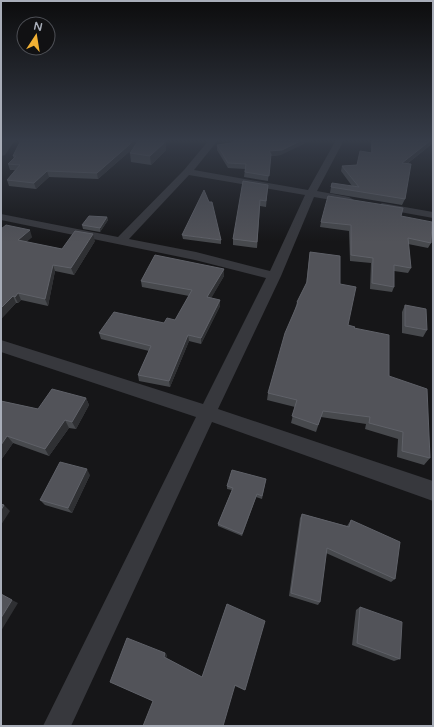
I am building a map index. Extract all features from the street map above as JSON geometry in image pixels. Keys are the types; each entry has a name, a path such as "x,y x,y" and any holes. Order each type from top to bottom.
{"street":[{"path":"122,240 185,174"},
{"path":"198,174 357,201"},
{"path":"57,726 206,413 274,276 311,193 321,174"},
{"path":"372,204 433,215"},
{"path":"1,217 122,240 196,256 274,276"},
{"path":"1,346 206,413 433,491"}],"building":[{"path":"12,174 44,174 34,183 7,180"},
{"path":"257,174 269,174 269,176"},
{"path":"348,174 409,174 405,199 331,187 332,183 359,187"},
{"path":"243,181 268,185 266,201 260,200 257,242 233,239"},
{"path":"204,190 209,202 212,202 221,240 182,235"},
{"path":"328,196 403,208 401,216 432,222 431,243 408,238 411,268 394,265 394,287 372,283 373,258 351,255 351,225 321,222"},
{"path":"89,216 107,217 100,228 82,225"},
{"path":"6,225 30,230 18,240 62,249 75,231 93,234 71,268 53,265 45,299 18,293 1,308 1,229"},
{"path":"310,252 340,256 340,284 356,287 348,325 355,327 354,328 389,335 389,376 427,389 430,458 402,451 403,432 369,423 370,417 323,411 318,425 292,416 297,400 268,393 285,333 298,303 297,302 307,282"},
{"path":"155,255 224,269 207,297 220,300 201,338 188,335 169,381 138,375 151,346 99,333 114,312 164,323 167,318 175,320 192,290 141,281"},
{"path":"405,305 426,309 427,330 405,326"},
{"path":"52,389 86,398 72,422 65,420 45,449 7,436 1,445 1,401 38,409"},
{"path":"60,462 87,469 68,508 40,500"},
{"path":"232,470 266,479 262,496 257,494 242,534 218,524 233,488 227,486"},
{"path":"302,514 349,527 351,520 400,542 395,579 327,548 320,602 291,593"},
{"path":"1,594 12,600 1,618"},
{"path":"227,604 265,621 245,690 235,685 223,726 143,726 153,701 110,682 127,638 165,653 164,657 202,677"},
{"path":"360,607 402,622 400,659 357,643"}]}
